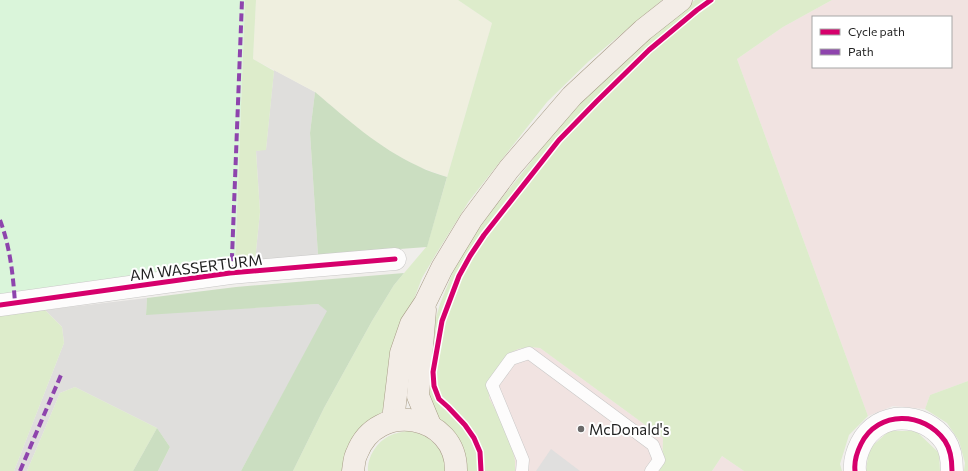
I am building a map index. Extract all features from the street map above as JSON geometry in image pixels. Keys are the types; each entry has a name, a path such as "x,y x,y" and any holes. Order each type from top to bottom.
{"main road":[{"path":"393,420 401,354 411,324 425,303 458,239 471,220 518,158 572,96 643,30 681,0"},
{"path":"425,303 418,396 430,425"},
{"path":"353,471 356,454 364,439 377,427 393,420 405,419 430,425 443,435 452,448 456,471"}],"street":[{"name":"AM WASSERTURM","path":"0,305 230,273 395,259"},
{"path":"855,471 857,452 864,438 876,426 891,420 907,418 922,422 936,430 946,442 952,458 952,471"}],"lane":[{"path":"522,471 523,460 492,385 511,359 529,353 653,445 659,460 651,471"}],"shaded area":[{"path":"832,0 968,0 968,381 930,395 925,409 893,406 868,416 737,59 783,27"},
{"path":"274,70 315,92 310,133 318,255 255,261 260,212 256,151 266,149"},
{"path":"147,298 146,314 318,304 328,311 241,471 158,471 170,447 157,428 75,387 60,393 27,471 14,471 64,343 62,327 45,310"},
{"path":"529,347 540,348 663,438 662,466 659,471 515,471 515,461 489,398 492,380 508,354 517,349"},
{"path":"551,449 580,471 536,471"},
{"path":"722,456 744,471 712,471"}],"green space":[{"path":"0,0 245,0 235,263 0,294"},
{"path":"245,0 256,0 253,59 274,71 266,150 256,151 260,212 255,261 235,263"},
{"path":"256,0 458,0 492,23 447,177 419,167 393,153 363,133 315,92 253,59"},
{"path":"458,0 662,0 589,61 547,102 469,201 422,278 406,320 385,408 374,422 346,471 293,471 324,408 372,321 394,285 427,246 492,23"},
{"path":"695,0 832,0 783,27 737,59 868,416 849,435 840,464 842,471 744,471 722,456 712,471 659,471 662,466 663,438 540,348 529,347 518,349 508,354 492,380 489,398 510,437 515,461 515,471 467,471 465,454 455,437 432,411 426,376 432,331 440,304 453,272 471,240 493,209 565,118 623,59"},
{"path":"315,92 390,151 421,168 447,177 427,247 318,255 310,133"},
{"path":"404,273 394,285 372,321 324,408 293,471 241,471 327,311 318,304 146,315 147,298 236,287"},
{"path":"45,310 62,327 64,343 14,471 0,471 0,316"},
{"path":"968,381 968,471 964,471 965,463 959,441 947,423 925,409 930,395"},
{"path":"75,387 157,428 133,471 27,471 60,393"},
{"path":"157,428 170,447 158,471 133,471"},
{"path":"408,431 421,434 431,440 439,449 445,461 446,471 368,471 371,455 381,442 391,435"},
{"path":"889,431 916,431 939,453 940,471 866,471 869,449"}],"marked path":[{"path":"230,273 232,257 242,0"},
{"path":"0,220 10,261 15,303"},
{"path":"20,471 61,375"}],"cycle path":[{"path":"481,471 480,452 474,438 465,425 439,399 434,386 433,372 442,321 459,276 484,235 559,140 649,50 711,0"},
{"path":"0,305 230,273 395,259"},
{"path":"855,471 855,461 858,450 869,433 878,425 890,420 902,418 925,424 936,431 949,448 952,471"}],"place":[{"name":"McDonald's","path":"581,429"}]}
